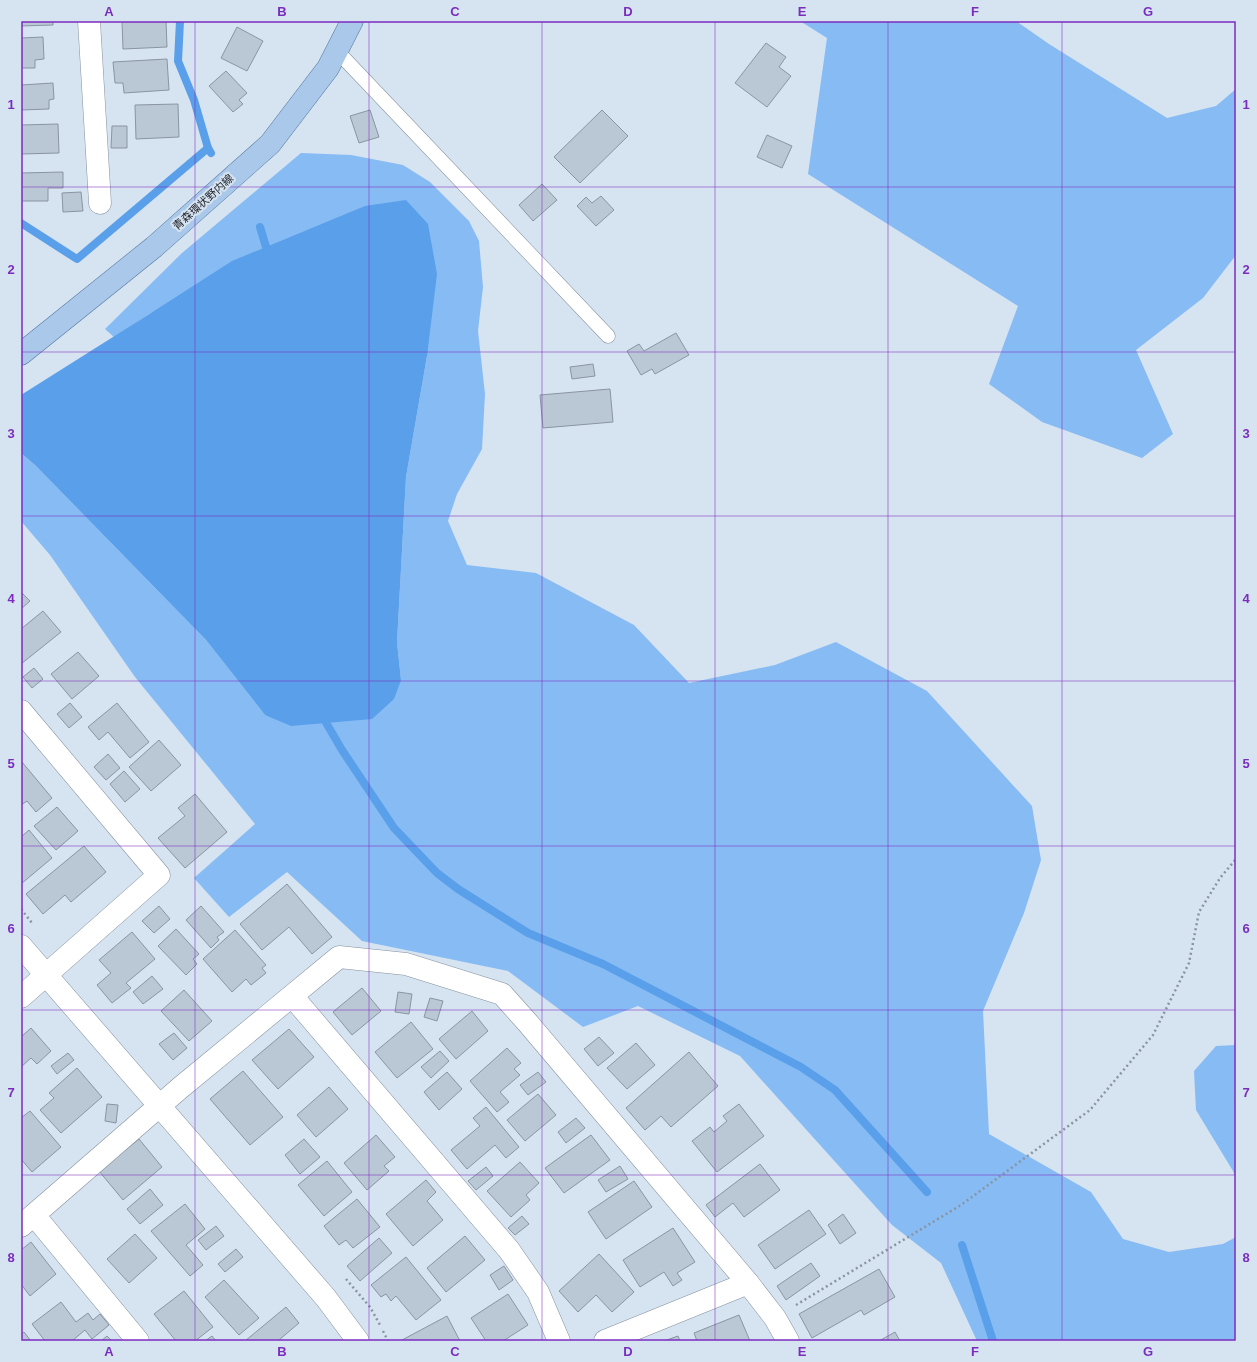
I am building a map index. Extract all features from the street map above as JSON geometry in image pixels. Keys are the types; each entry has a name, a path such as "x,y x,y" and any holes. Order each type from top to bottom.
{"main road":[{"name":"青森環状野内線","path":"21,354 154,247 270,144 328,68 352,21"}],"street":[{"path":"89,21 100,203"},
{"path":"21,711 159,875 21,997"},
{"path":"21,946 326,1298 358,1341"},
{"path":"138,1341 27,1220 160,1105 339,957 406,964 502,994 748,1283 775,1318 788,1341"},
{"path":"292,996 509,1250 538,1292 560,1341"},
{"path":"605,1341 748,1283"}],"lane":[{"path":"337,51 608,336"}],"path":[{"path":"775,1318 961,1205 1090,1110 1153,1035 1189,963 1199,912 1220,878 1236,859"}],"shaded area":[{"path":"800,21 1016,21 1049,44 1167,118 1216,106 1236,89 1236,255 1203,298 1136,350 1173,434 1142,458 1042,422 989,384 1018,306 808,174 827,38"},
{"path":"301,153 351,155 403,165 430,182 469,221 479,241 483,287 478,331 485,394 482,449 457,494 448,521 467,565 536,573 634,625 689,683 775,665 836,642 927,691 1032,806 1041,860 1024,913 983,1011 989,1134 1091,1192 1123,1239 1169,1252 1223,1244 1236,1237 1236,1341 977,1341 941,1263 892,1225 740,1056 638,1006 583,1027 508,971 362,941 287,872 229,917 194,878 255,824 135,677 50,555 21,521 21,453 35,465 206,640 265,715 401,680 397,642 406,477 427,356 151,313 114,337 105,329 182,253"},
{"path":"406,200 428,224 437,274 427,356 406,477 397,642 401,680 394,699 372,719 291,726 265,715 206,640 35,465 21,453 21,395 232,261 365,206"},
{"path":"1236,1045 1236,1179 1233,1171 1196,1110 1194,1071 1216,1046"}],"building":[{"path":"21,21 53,21 53,25 21,26"},
{"path":"122,21 166,21 167,47 123,49"},
{"path":"237,27 263,41 247,71 221,58"},
{"path":"43,37 44,59 35,60 35,68 21,68 21,38"},
{"path":"766,43 786,57 779,67 791,76 767,107 735,83"},
{"path":"167,59 169,90 124,93 123,83 115,83 113,62"},
{"path":"226,71 247,93 239,100 243,104 233,112 209,86"},
{"path":"53,83 54,99 49,100 49,109 21,110 21,85"},
{"path":"178,104 179,137 136,139 135,105"},
{"path":"370,110 379,137 359,143 350,116"},
{"path":"602,110 628,136 580,183 554,157"},
{"path":"58,124 59,153 21,154 21,125"},
{"path":"112,126 127,126 127,148 111,148"},
{"path":"767,135 792,146 782,168 757,157"},
{"path":"63,172 63,188 48,188 48,201 21,201 21,173"},
{"path":"542,184 557,200 533,221 519,205"},
{"path":"81,192 83,211 63,212 62,193"},
{"path":"601,196 614,210 596,226 577,206 586,197 592,203"},
{"path":"676,333 689,355 655,374 652,369 641,375 627,351 639,344 644,351"},
{"path":"593,364 595,376 572,379 570,367"},
{"path":"610,389 613,422 543,428 540,395"},
{"path":"21,592 30,601 21,609"},
{"path":"43,611 61,632 21,664 21,629"},
{"path":"78,652 99,676 72,699 51,674"},
{"path":"34,668 43,679 32,688 23,677"},
{"path":"70,703 82,717 69,728 57,714"},
{"path":"117,703 149,742 130,758 108,732 99,740 88,727"},
{"path":"159,740 181,765 151,791 129,767"},
{"path":"108,754 120,768 106,780 94,767"},
{"path":"21,762 52,798 36,812 27,801 21,805"},
{"path":"124,771 140,789 125,802 110,784"},
{"path":"195,794 227,832 185,868 158,838 185,816 178,808"},
{"path":"57,807 78,831 56,850 34,826"},
{"path":"29,830 52,858 21,884 21,837"},
{"path":"84,846 106,872 71,902 65,895 43,914 26,894"},
{"path":"287,884 332,937 312,954 289,927 262,950 240,924"},
{"path":"159,906 170,919 154,933 142,921"},
{"path":"201,906 224,932 217,937 219,940 211,948 186,920"},
{"path":"176,929 199,954 193,959 197,964 186,975 158,946"},
{"path":"235,930 266,965 262,968 266,973 251,985 246,979 232,992 203,959"},
{"path":"132,932 155,959 126,983 131,988 112,1003 97,985 111,973 99,960"},
{"path":"152,976 163,989 143,1004 133,992"},
{"path":"362,988 381,1011 352,1035 333,1012"},
{"path":"184,990 212,1021 189,1041 161,1011"},
{"path":"398,992 412,994 409,1014 395,1012"},
{"path":"430,998 443,1001 437,1021 424,1017"},
{"path":"472,1011 488,1031 456,1059 439,1039"},
{"path":"411,1022 433,1049 397,1078 375,1052"},
{"path":"31,1028 51,1051 37,1064 31,1058 21,1067 21,1037"},
{"path":"289,1029 314,1057 278,1089 252,1060"},
{"path":"174,1033 187,1048 173,1060 159,1044"},
{"path":"599,1037 614,1053 598,1066 584,1049"},
{"path":"636,1043 655,1065 627,1089 607,1068"},
{"path":"507,1048 521,1063 514,1069 520,1075 500,1092 509,1102 497,1112 470,1081"},
{"path":"440,1051 449,1061 431,1078 421,1067"},
{"path":"689,1052 718,1086 671,1127 661,1116 645,1130 626,1108"},
{"path":"68,1053 74,1060 57,1074 51,1066"},
{"path":"77,1068 102,1097 61,1133 40,1110 54,1098 49,1093"},
{"path":"243,1071 283,1117 250,1145 210,1099"},
{"path":"447,1072 462,1089 439,1110 424,1092"},
{"path":"538,1072 546,1082 528,1095 520,1085"},
{"path":"329,1087 348,1109 316,1137 297,1115"},
{"path":"538,1094 556,1115 525,1141 507,1120"},
{"path":"107,1104 118,1105 116,1123 105,1121"},
{"path":"739,1104 764,1136 717,1172 692,1141 710,1127 714,1132 727,1121 723,1116"},
{"path":"486,1107 519,1147 506,1158 495,1145 467,1169 451,1150 480,1126 473,1118"},
{"path":"30,1111 61,1147 32,1172 21,1159 21,1118"},
{"path":"576,1118 585,1128 566,1143 558,1132"},
{"path":"376,1135 395,1157 384,1166 389,1171 367,1190 344,1163"},
{"path":"591,1135 610,1160 564,1193 545,1168"},
{"path":"139,1139 162,1167 123,1200 99,1171"},
{"path":"304,1139 320,1157 300,1174 285,1155"},
{"path":"327,1161 352,1192 324,1216 298,1185"},
{"path":"520,1162 539,1183 526,1195 530,1200 511,1217 487,1191"},
{"path":"760,1164 780,1190 744,1217 733,1203 715,1217 706,1205"},
{"path":"620,1166 628,1179 606,1192 598,1180"},
{"path":"486,1167 493,1176 476,1190 468,1181"},
{"path":"426,1180 436,1192 427,1201 443,1220 413,1246 386,1214"},
{"path":"634,1181 652,1207 606,1239 588,1212"},
{"path":"150,1189 163,1205 140,1224 127,1209"},
{"path":"357,1199 380,1227 353,1248 346,1240 339,1245 324,1226"},
{"path":"185,1204 205,1229 186,1245 203,1265 190,1276 151,1231"},
{"path":"809,1210 826,1234 775,1269 758,1245"},
{"path":"843,1214 856,1233 840,1244 828,1225"},
{"path":"522,1216 529,1224 515,1235 508,1228"},
{"path":"216,1226 224,1236 206,1250 198,1240"},
{"path":"673,1228 695,1262 677,1273 682,1280 673,1286 664,1272 640,1287 623,1260"},
{"path":"135,1234 157,1258 129,1283 107,1259"},
{"path":"465,1236 485,1260 446,1292 427,1268"},
{"path":"379,1238 392,1253 360,1281 347,1266"},
{"path":"31,1242 56,1274 30,1296 21,1284 21,1250"},
{"path":"236,1249 243,1257 225,1272 218,1264"},
{"path":"599,1254 634,1292 612,1312 596,1295 578,1312 559,1291"},
{"path":"406,1257 441,1300 416,1320 396,1296 391,1301 386,1294 381,1297 371,1285"},
{"path":"811,1263 820,1276 786,1300 777,1286"},
{"path":"504,1266 513,1280 499,1290 490,1275"},
{"path":"879,1269 895,1297 864,1315 861,1310 812,1338 799,1314"},
{"path":"224,1280 259,1318 239,1335 205,1297"},
{"path":"184,1291 213,1327 195,1341 176,1341 154,1314"},
{"path":"508,1294 528,1325 503,1341 486,1341 471,1318"},
{"path":"61,1302 76,1322 88,1313 93,1320 100,1314 109,1325 92,1339 85,1330 72,1341 45,1341 32,1324"},
{"path":"286,1307 299,1323 279,1340 280,1341 245,1341"},
{"path":"739,1315 750,1341 697,1341 694,1333"},
{"path":"447,1316 460,1341 402,1341 402,1340"},
{"path":"24,1332 31,1341 21,1341 21,1334"},
{"path":"895,1332 900,1341 879,1341"},
{"path":"107,1336 112,1341 101,1341"},
{"path":"212,1336 216,1341 205,1341"},
{"path":"678,1336 680,1341 664,1341"}],"waterway":[{"path":"180,21 178,61 194,100 208,148 211,153"},
{"path":"21,223 77,259 208,148"},
{"path":"260,227 269,257"},
{"path":"321,714 342,750 394,828 437,873 458,889 528,933 603,964 801,1067 835,1090 927,1192"},
{"path":"962,1245 993,1341"}]}
